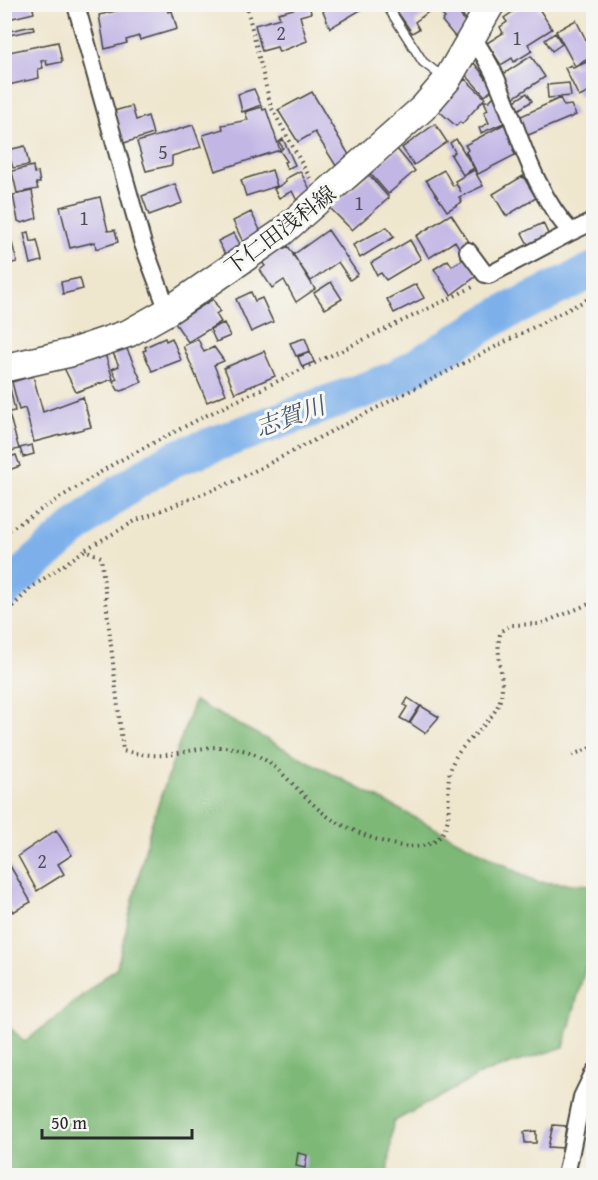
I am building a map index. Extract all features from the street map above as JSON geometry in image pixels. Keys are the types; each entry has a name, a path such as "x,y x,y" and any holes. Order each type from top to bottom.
{"main road":[{"name":"下仁田浅科線","path":"4,368 101,344 129,333 168,311 281,233 323,199 423,108 447,80 491,4"}],"street":[{"path":"79,4 76,5 143,244 168,311"},
{"path":"473,37 495,75 532,169 555,215 571,232"},
{"path":"468,251 484,274 489,275 594,221"},
{"path":"566,1176 582,1097 594,1072"}],"lane":[{"path":"386,4 423,62 447,80"}],"path":[{"path":"246,4 271,107 323,199"},
{"path":"4,533 115,463 211,413 474,287 489,275"},
{"path":"4,615 32,588 86,550 137,520 235,481 594,296"},
{"path":"86,550 101,556 123,751 143,755 172,754 218,745 252,752 273,767 319,811 336,822 397,847 422,847 430,844 438,839 447,825 450,768 454,758 480,732 501,700 499,648 501,631 511,625 540,624 594,602"},
{"path":"572,755 594,747"}],"green space":[{"path":"194,701 537,882 593,885 593,948 590,950 564,1047 483,1073 393,1122 388,1175 5,1175 4,1022 25,1042 117,967 151,825"}],"building":[{"path":"4,4 32,4 34,13 4,20"},
{"path":"153,4 166,4 168,12 172,11 177,29 140,40 139,36 126,40 127,43 105,49 99,15"},
{"path":"334,4 371,4 330,28 323,11"},
{"path":"392,4 439,4 415,22 419,29 412,33"},
{"path":"455,4 475,4 466,20"},
{"path":"524,4 528,9 536,4 552,29 528,44 532,51 514,62 512,58 501,65 487,43 503,33 500,27 507,22 504,18"},
{"path":"309,5 311,13 300,16 307,41 279,52 277,47 262,51 255,25 280,18 278,13"},
{"path":"454,6 466,23 456,38 442,21 445,18 442,15"},
{"path":"576,20 594,56 575,66 556,31"},
{"path":"33,26 34,30 4,36 4,32"},
{"path":"555,33 562,44 552,51 545,40"},
{"path":"58,42 62,62 47,65 46,60 41,61 43,68 38,69 39,78 4,86 4,53"},
{"path":"531,56 545,77 513,98 499,77"},
{"path":"594,59 594,90 579,97 565,68 571,65 573,68"},
{"path":"474,63 494,88 485,96 464,73"},
{"path":"465,79 485,98 462,124 460,122 456,126 439,111"},
{"path":"569,83 571,96 548,98 547,85"},
{"path":"254,89 261,105 242,112 238,94"},
{"path":"312,92 352,160 338,169 315,132 298,142 278,110"},
{"path":"527,93 532,101 518,110 513,102"},
{"path":"496,94 508,121 481,133 479,128 489,123 484,112 488,110 484,101 489,101"},
{"path":"560,98 564,106 571,105 576,115 526,136 517,118"},
{"path":"132,106 136,120 148,116 153,134 124,143 114,111"},
{"path":"262,107 263,110 266,109 280,150 215,171 203,135 223,129 222,125 248,120 245,112"},
{"path":"508,122 515,134 510,137 516,149 513,150 515,155 478,174 466,152 468,150 465,145"},
{"path":"435,124 447,142 414,165 402,148"},
{"path":"193,125 201,147 172,156 172,165 146,171 137,142"},
{"path":"283,139 295,165 287,169 284,162 287,161 280,151 283,148 279,142"},
{"path":"456,139 474,168 463,175 451,155 455,152 450,143"},
{"path":"25,146 29,165 13,168 8,150"},
{"path":"397,149 415,171 388,194 369,172"},
{"path":"33,166 34,173 38,172 40,183 36,183 38,189 17,193 12,171"},
{"path":"272,170 277,186 246,196 241,180"},
{"path":"444,170 453,186 456,184 461,192 455,181 474,170 483,186 459,197 462,202 447,211 426,180"},
{"path":"300,171 313,195 299,205 292,191 279,198 274,189 286,182 285,179"},
{"path":"369,175 389,198 352,230 330,208"},
{"path":"523,176 536,198 506,216 493,194"},
{"path":"175,184 182,203 149,215 142,196"},
{"path":"32,191 37,218 22,223 18,221 13,195"},
{"path":"100,197 108,231 115,230 118,242 96,249 95,242 70,248 60,207"},
{"path":"251,212 262,234 244,244 233,221"},
{"path":"451,214 471,245 461,251 455,241 429,258 416,236"},
{"path":"543,223 550,238 530,248 522,233"},
{"path":"387,227 394,237 360,258 353,245"},
{"path":"328,230 358,274 350,280 338,262 311,281 293,255"},
{"path":"29,232 31,242 37,240 42,261 31,264 24,233"},
{"path":"234,233 242,248 226,256 218,241"},
{"path":"410,240 421,259 386,280 381,273 377,275 371,263"},
{"path":"12,243 17,262 4,265 4,245"},
{"path":"288,246 315,289 296,302 284,280 272,288 260,270 265,266 261,261"},
{"path":"467,257 478,275 451,295 434,269 448,260 452,266"},
{"path":"80,278 83,289 63,294 61,282"},
{"path":"331,282 342,299 325,309 314,293"},
{"path":"416,284 424,298 394,313 387,299"},
{"path":"251,292 255,301 262,298 273,322 251,332 236,299"},
{"path":"213,299 220,311 216,314 221,322 188,342 175,323"},
{"path":"224,323 230,336 216,342 210,329"},
{"path":"165,338 166,341 172,338 181,360 152,371 143,351 146,350 145,347"},
{"path":"305,338 310,351 296,356 290,343"},
{"path":"198,339 204,352 214,347 224,361 214,365 226,394 207,402 183,346"},
{"path":"126,347 142,382 122,391 118,390 113,381 117,379 112,369 119,366 113,353"},
{"path":"104,351 113,379 76,392 64,368"},
{"path":"264,351 275,376 235,393 224,368"},
{"path":"310,352 314,362 302,367 298,357"},
{"path":"33,376 43,412 83,397 91,427 34,442 25,408 19,410 12,382"},
{"path":"8,379 15,411 4,413 4,380"},
{"path":"9,414 19,449 4,453 4,416"},
{"path":"32,445 34,454 23,457 20,448"},
{"path":"16,455 20,466 6,471 4,459"},
{"path":"408,698 420,706 409,723 400,718 407,707 404,705"},
{"path":"421,706 439,717 425,733 410,723"},
{"path":"56,830 72,855 58,864 64,874 37,891 18,856"},
{"path":"9,864 31,902 13,912 4,897 4,867"},
{"path":"553,1125 566,1126 563,1148 548,1147"},
{"path":"536,1131 536,1143 525,1143 524,1132"},
{"path":"298,1153 307,1155 305,1168 296,1166"}],"waterway":[{"name":"志賀川","path":"4,591 107,502 152,471 176,458 395,379 500,315 594,270"}]}
